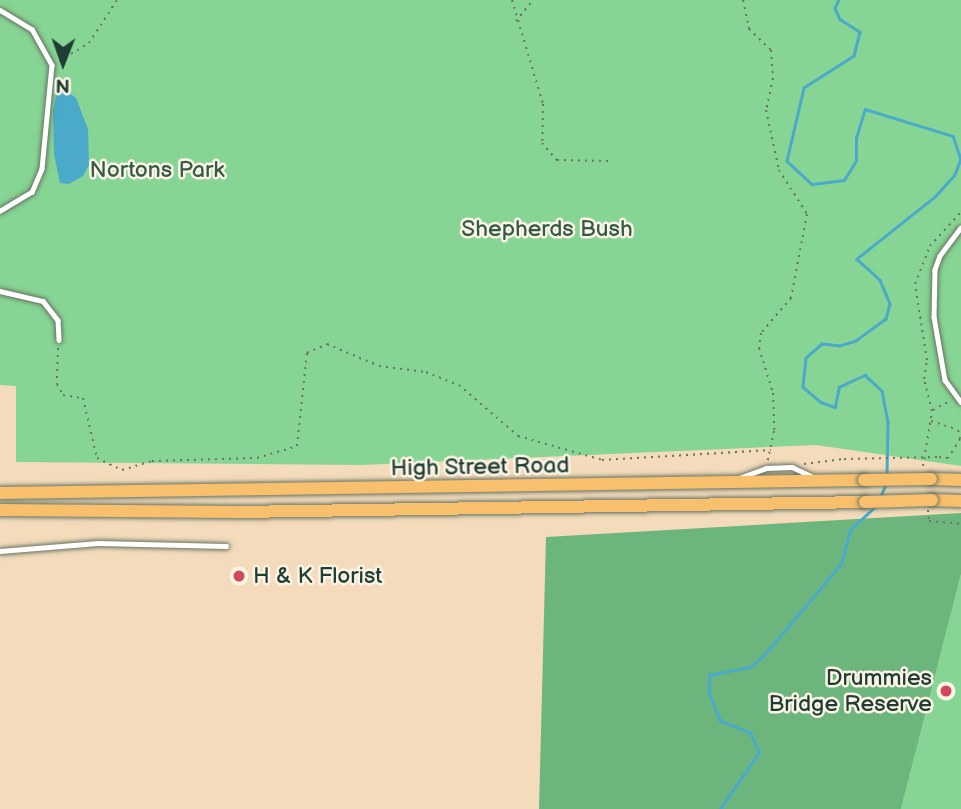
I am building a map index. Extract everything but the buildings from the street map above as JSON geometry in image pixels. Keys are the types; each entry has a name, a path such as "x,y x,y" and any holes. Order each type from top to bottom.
{"main road":[{"name":"High Street Road","path":"0,493 238,493 824,481 927,476 961,480"},
{"path":"238,493 238,512"},
{"name":"High Street Road","path":"0,510 238,512 961,501"}],"lane":[{"path":"0,10 32,29 52,65 41,169 32,192 0,211"},
{"path":"959,400 945,380 934,317 935,270 940,256 961,228"},
{"path":"0,291 44,301 58,320 59,340"},
{"path":"733,483 746,472 792,467 824,481"},
{"path":"0,551 98,543 226,546"}],"path":[{"path":"52,65 89,43 117,0"},
{"path":"512,0 516,21 543,104 542,143 557,160 611,161"},
{"path":"516,21 533,0"},
{"path":"743,0 749,29 771,50 773,78 766,110 779,170 807,214 791,298 761,333 759,348 773,393 771,450 766,468"},
{"path":"927,476 932,411 924,379 927,360 915,284 930,246 961,212"},
{"path":"59,340 57,384 63,395 83,398 96,458 122,470 152,461 257,458 297,446 307,353 327,344 379,366 426,372 459,385 518,436 602,460 771,450"},
{"path":"932,411 959,400"},
{"path":"792,467 844,459 948,458 960,443 958,430 930,421"}],"green space":[{"name":"Shepherds Bush","path":"0,0 961,0 961,466 816,445 361,465 16,462 16,386 0,385"},
{"path":"961,513 961,574 901,809 539,809 546,537"},
{"name":"Drummies Bridge Reserve","path":"961,574 961,809 901,809"}],"water":[{"path":"64,89 76,98 88,129 89,165 83,176 69,184 60,183 54,154 53,111 57,90"}],"waterway":[{"path":"839,0 835,8 840,19 860,32 854,56 804,88 787,161 812,184 844,180 856,161 856,138 865,109 953,136 961,159 955,175 935,197 857,259 880,280 890,304 886,319 856,341 840,346 822,344 806,358 803,387 821,402 835,407 839,387 865,375 882,391 888,422 887,476"},
{"path":"879,499 885,486"},
{"path":"720,809 759,752 750,733 720,721 709,694 709,675 750,667 764,655 841,564 850,530 877,505"}],"place":[{"name":"H & K Florist","path":"239,576"},
{"name":"Drummies Bridge Reserve","path":"946,691"}],"park label":[{"name":"Nortons Park","path":"157,170"}]}
